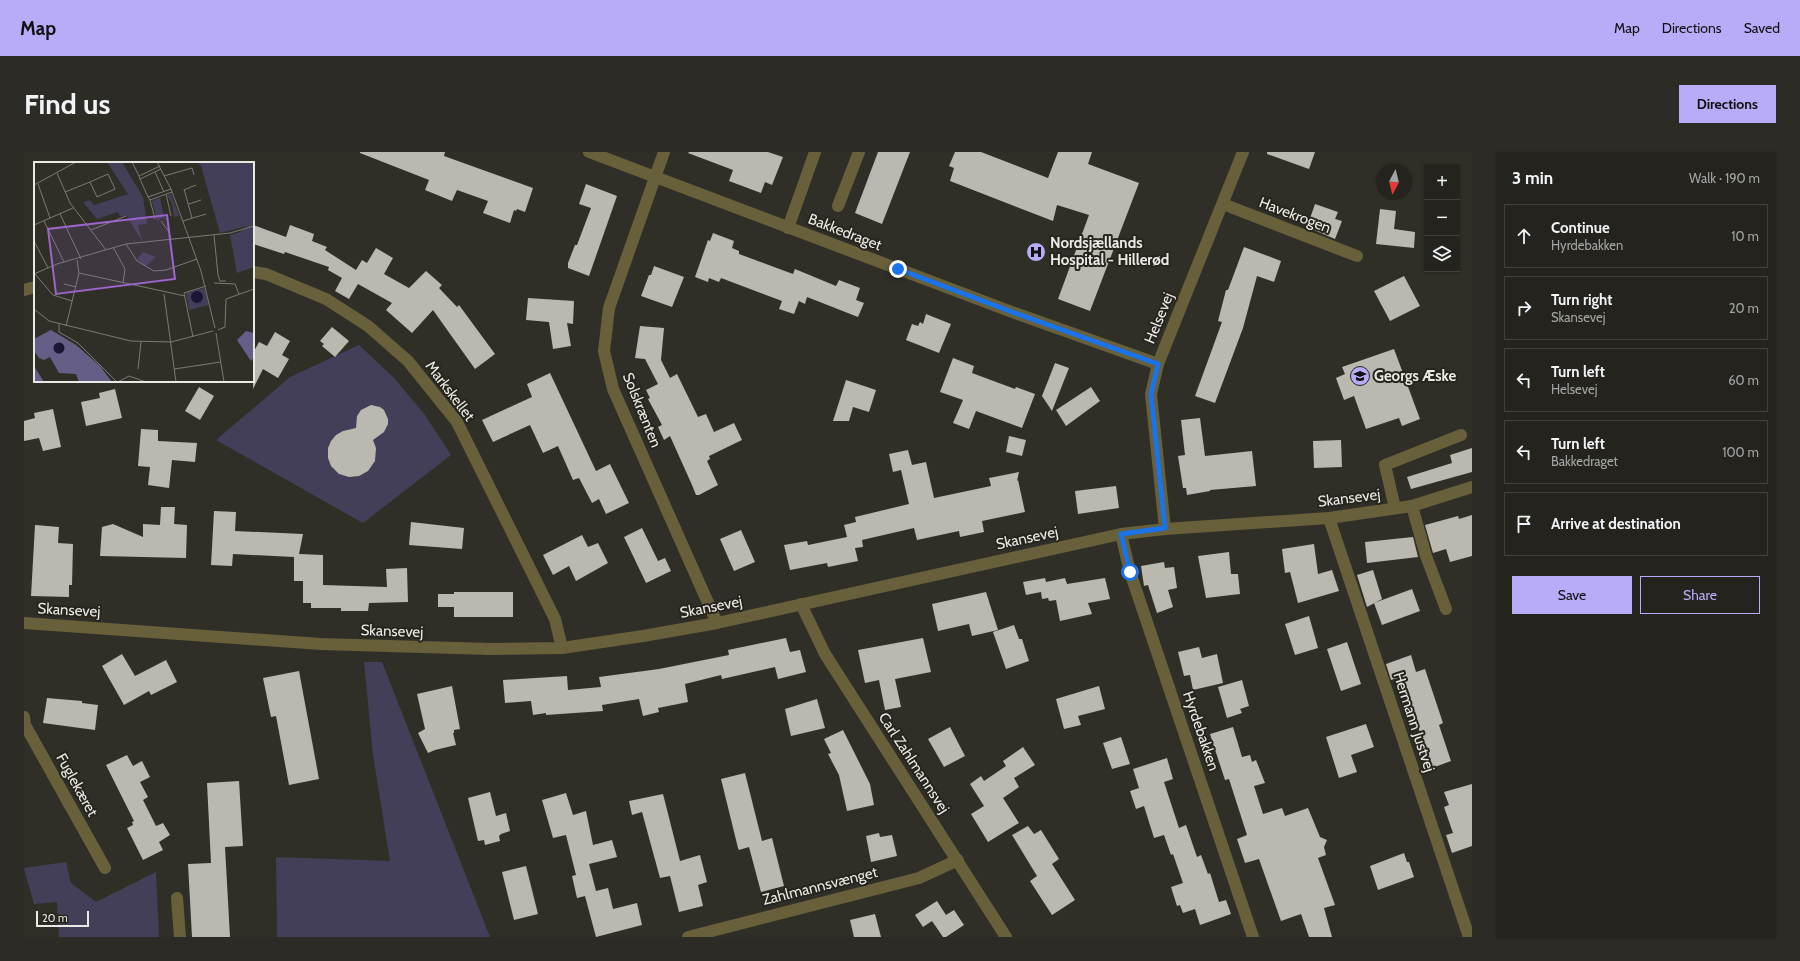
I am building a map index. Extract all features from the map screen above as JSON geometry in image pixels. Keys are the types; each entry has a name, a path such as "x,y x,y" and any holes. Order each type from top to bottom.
{"street":[{"name":"Bakkedraget","path":"589,152 1012,312 1158,364"},
{"name":"Solskrænten","path":"664,152 654,177 610,308 604,351 613,389 717,623"},
{"path":"788,228 816,152"},
{"path":"838,206 859,152"},
{"name":"Helsevej","path":"1165,528 1151,394 1158,364 1243,152"},
{"name":"Havekrogen","path":"1223,204 1357,256"},
{"name":"Markskellet","path":"254,272 266,274 326,299 368,326 408,361 457,422 555,619 562,648"},
{"path":"24,290 34,287"},
{"name":"Skansevej","path":"1395,508 1386,465 1461,435"},
{"name":"Skansevej","path":"24,623 321,644 460,649 562,648 717,623 1121,534 1165,528 1329,518 1412,506 1472,487"},
{"path":"1412,506 1426,556 1446,610"},
{"name":"Hermann Justvej","path":"1329,518 1469,937"},
{"name":"Hyrdebakken","path":"1121,534 1130,572 1253,937"},
{"name":"Carl Zahlmannsvej","path":"802,604 825,654 1006,937"},
{"name":"Fuglekæret","path":"24,717 25,725 104,868"},
{"name":"Zahlmannsvænget","path":"688,937 919,878 958,860"},
{"path":"177,898 180,937"}],"shaded area":[{"path":"359,345 394,378 425,415 451,455 363,523 216,440 290,377"},
{"path":"364,662 382,662 490,937 277,937 276,857 390,861 373,755"},
{"path":"66,862 71,883 96,902 156,872 159,937 59,937 57,902 34,904 24,868"}],"building":[{"path":"360,152 445,152 444,156 533,188 525,212 517,209 516,211 514,210 510,223 483,213 488,201 457,190 452,201 425,190 429,180"},
{"path":"768,152 783,157 772,185 765,182 761,193 729,181 733,170 688,153"},
{"path":"878,152 910,152 882,224 855,213"},
{"path":"955,152 981,152 1048,178 1058,152 1092,152 1088,164 1139,183 1090,311 1058,299 1089,215 1057,205 1053,221 950,181 954,168 949,166"},
{"path":"1267,152 1315,152 1309,169 1267,154"},
{"path":"586,184 617,196 589,276 568,268 568,263 575,245 577,245 591,208 579,204"},
{"path":"1315,204 1338,212 1335,219 1342,221 1335,239 1307,227"},
{"path":"1380,209 1396,211 1394,229 1415,232 1414,248 1376,244"},
{"path":"254,225 286,237 290,225 314,234 312,241 327,247 325,250 356,270 362,260 367,263 376,248 393,258 384,274 409,288 426,271 442,285 439,288 457,307 459,305 495,354 475,369 433,310 412,333 386,310 392,303 358,284 349,299 335,291 342,278 328,270 329,267 285,252 284,254 254,244"},
{"path":"713,233 734,241 732,248 739,251 739,254 793,274 795,269 836,286 839,280 860,288 856,300 864,303 858,317 807,297 805,304 799,301 794,314 779,309 782,301 721,278 719,282 709,278 708,282 695,277 708,240 710,241"},
{"path":"1244,247 1281,261 1274,282 1257,276 1243,328 1215,403 1195,396 1222,322 1218,321 1226,290 1228,290"},
{"path":"654,266 684,277 672,307 641,296"},
{"path":"1404,276 1420,306 1390,321 1374,291"},
{"path":"528,298 574,301 573,324 567,323 571,346 553,349 549,322 526,320"},
{"path":"926,314 951,324 939,353 906,340 912,324 918,326 920,322 923,324"},
{"path":"640,326 664,328 661,360 670,378 677,374 698,417 706,414 714,432 734,423 742,440 709,456 710,459 707,461 718,485 699,495 696,495 670,436 664,440 658,427 662,425 648,399 650,398 646,390 658,384 645,359 635,358"},
{"path":"332,327 349,341 335,357 322,346 324,344 320,341"},
{"path":"275,332 290,341 282,355 289,359 278,378 263,369 253,389 254,351 259,342 267,346"},
{"path":"1394,349 1420,419 1402,426 1399,418 1366,429 1354,396 1344,400 1336,378 1345,374 1342,367"},
{"path":"953,358 974,366 972,373 1015,389 1016,387 1035,394 1022,428 976,411 969,429 953,423 963,400 940,392"},
{"path":"1055,363 1069,368 1052,411 1042,396"},
{"path":"550,373 596,471 610,464 629,503 606,514 599,499 592,503 579,478 573,480 558,446 543,453 530,425 493,442 482,420 532,397 527,384"},
{"path":"846,380 876,390 869,412 853,407 849,421 833,421"},
{"path":"199,387 214,396 200,420 185,411"},
{"path":"1091,387 1100,401 1066,426 1056,410"},
{"path":"115,389 122,418 86,426 81,402 100,398 99,393"},
{"path":"371,405 380,407 384,410 388,419 388,424 384,432 373,440 376,448 375,461 368,471 359,476 349,477 339,474 331,466 328,458 328,448 331,441 336,435 343,431 356,428 357,416 361,410"},
{"path":"53,409 61,447 43,451 39,438 24,441 24,421 35,418 34,413"},
{"path":"1200,418 1205,456 1252,451 1256,486 1210,490 1187,495 1186,488 1183,488 1178,456 1185,455 1181,420"},
{"path":"141,429 158,430 158,441 197,443 195,462 172,460 169,488 148,485 150,467 138,466"},
{"path":"1009,436 1026,440 1022,456 1006,452"},
{"path":"1341,440 1342,467 1314,468 1313,441"},
{"path":"1472,448 1472,472 1411,489 1407,477 1452,463 1450,455"},
{"path":"908,450 912,465 926,462 934,498 991,486 989,478 1019,472 1017,481 1018,480 1025,512 982,521 984,532 960,537 959,531 917,540 914,528 862,540 863,547 855,548 858,561 828,567 827,563 790,570 784,545 807,541 808,545 847,537 844,525 856,522 855,517 909,504 901,470 893,472 889,454"},
{"path":"1116,486 1119,508 1078,514 1075,491"},
{"path":"161,507 175,507 174,524 187,525 186,558 100,556 102,527 113,524 143,537 143,524 160,525"},
{"path":"214,511 236,512 235,531 303,534 299,554 323,555 323,585 387,587 386,569 407,568 408,602 369,603 368,611 341,611 341,608 311,608 311,603 303,603 303,581 294,581 294,557 233,554 232,566 211,565"},
{"path":"1472,515 1472,556 1450,562 1446,549 1433,553 1425,525 1458,516 1459,519"},
{"path":"411,522 464,528 462,549 409,545"},
{"path":"35,525 59,527 58,543 73,544 72,585 69,585 69,597 31,596"},
{"path":"642,528 658,561 665,558 671,571 646,583 624,537"},
{"path":"741,530 755,562 734,571 720,539"},
{"path":"582,535 588,547 598,543 608,563 576,581 569,566 553,575 543,555"},
{"path":"1413,537 1418,557 1367,563 1365,542"},
{"path":"1314,544 1318,574 1332,570 1339,591 1298,603 1290,572 1285,573 1282,549"},
{"path":"1229,552 1231,574 1238,574 1240,594 1206,598 1198,556"},
{"path":"1164,562 1165,568 1174,567 1177,588 1168,590 1173,607 1157,613 1148,585 1144,586 1141,566"},
{"path":"1373,570 1382,599 1367,607 1357,575"},
{"path":"1045,578 1046,582 1065,578 1067,584 1105,578 1110,599 1088,603 1092,614 1060,621 1056,600 1049,601 1048,598 1042,599 1041,592 1026,595 1023,582"},
{"path":"1412,589 1420,611 1382,625 1374,603"},
{"path":"454,592 513,592 513,617 454,617 454,607 438,607 438,594 454,594"},
{"path":"986,592 998,630 972,636 969,624 938,631 932,604"},
{"path":"1309,616 1318,648 1295,655 1285,624"},
{"path":"1014,625 1019,639 1022,639 1029,661 1006,669 993,632"},
{"path":"786,638 790,652 800,650 806,672 778,679 775,667 722,679 721,675 685,684 688,702 658,708 659,712 643,716 639,699 602,705 603,711 546,715 546,713 533,715 531,701 505,703 503,680 567,676 568,690 601,687 599,677 659,669 729,655 728,650"},
{"path":"923,638 931,672 895,679 901,707 885,710 879,680 865,683 858,650"},
{"path":"1347,642 1361,684 1341,691 1327,649"},
{"path":"1199,647 1202,658 1217,654 1223,683 1193,690 1190,675 1184,676 1178,652"},
{"path":"122,654 135,676 166,660 177,682 151,695 149,691 124,705 102,666"},
{"path":"1411,655 1416,672 1425,669 1443,723 1439,725 1451,761 1432,768 1401,677 1391,680 1386,664"},
{"path":"299,671 319,779 289,785 276,716 271,717 263,678"},
{"path":"1242,680 1249,706 1240,709 1242,713 1227,718 1218,687"},
{"path":"452,686 460,729 454,730 453,733 456,745 428,753 418,733 425,729 417,694"},
{"path":"1099,686 1105,709 1078,716 1081,725 1064,729 1056,699"},
{"path":"47,698 82,701 82,703 98,705 95,730 43,723"},
{"path":"817,699 825,728 791,736 785,709"},
{"path":"1366,724 1374,747 1351,755 1357,772 1339,778 1326,737"},
{"path":"950,727 965,756 944,767 928,739"},
{"path":"1233,727 1242,757 1250,755 1252,762 1256,760 1265,783 1254,786 1263,814 1282,808 1285,816 1308,808 1320,837 1327,840 1324,847 1326,855 1318,858 1335,905 1324,908 1332,937 1309,937 1301,914 1281,921 1259,859 1245,863 1237,839 1247,835 1229,779 1225,780 1210,734"},
{"path":"843,730 870,784 874,805 847,811 839,775 828,754 831,753 824,739"},
{"path":"1121,737 1130,764 1112,769 1103,743"},
{"path":"1023,747 1035,765 1014,778 1019,787 1003,798 1019,823 988,842 971,814 984,806 970,784 981,776 984,781 1006,766 1003,761"},
{"path":"127,755 133,766 142,761 150,777 140,782 148,797 143,800 156,826 163,823 170,835 159,842 163,850 143,860 127,828 133,825 132,822 134,821 106,765"},
{"path":"1167,758 1173,779 1164,782 1179,828 1186,825 1197,857 1201,855 1208,874 1210,873 1219,902 1226,900 1231,914 1200,925 1195,909 1183,913 1180,905 1177,906 1171,887 1183,883 1173,854 1171,855 1164,835 1154,838 1144,806 1136,809 1130,791 1139,788 1133,769"},
{"path":"745,773 762,841 772,838 784,886 761,892 749,847 739,850 738,848 721,779"},
{"path":"239,781 243,846 225,847 230,937 192,937 188,864 211,863 207,783"},
{"path":"1472,784 1472,846 1452,853 1446,835 1453,833 1444,807 1449,805 1444,792"},
{"path":"490,792 496,816 506,813 510,831 499,836 500,841 485,845 484,840 478,841 468,798"},
{"path":"566,793 573,815 586,811 593,845 612,840 617,857 589,864 596,891 608,888 613,909 637,903 642,925 596,937 585,896 577,898 572,876 576,875 566,835 553,838 542,800"},
{"path":"663,794 680,861 700,855 707,882 698,885 703,906 679,912 670,876 660,878 642,812 632,815 629,801"},
{"path":"1028,826 1034,834 1041,830 1059,859 1052,864 1075,900 1052,915 1030,881 1037,876 1012,835"},
{"path":"879,833 880,837 892,835 897,856 871,862 866,836"},
{"path":"1404,853 1414,877 1378,890 1370,866"},
{"path":"526,866 538,914 514,920 502,872"},
{"path":"937,901 946,915 954,910 964,925 946,937 943,937 932,921 923,927 915,915"},
{"path":"875,914 881,937 854,937 850,920"}],"place":[{"name":"Nordsjællands Hospital - Hillerød","path":"1036,252"},
{"name":"Georgs Æske","path":"1360,376"}],"route":[{"path":"898,269 1012,312 1158,364 1151,394 1165,528 1121,534 1130,572"}]}
